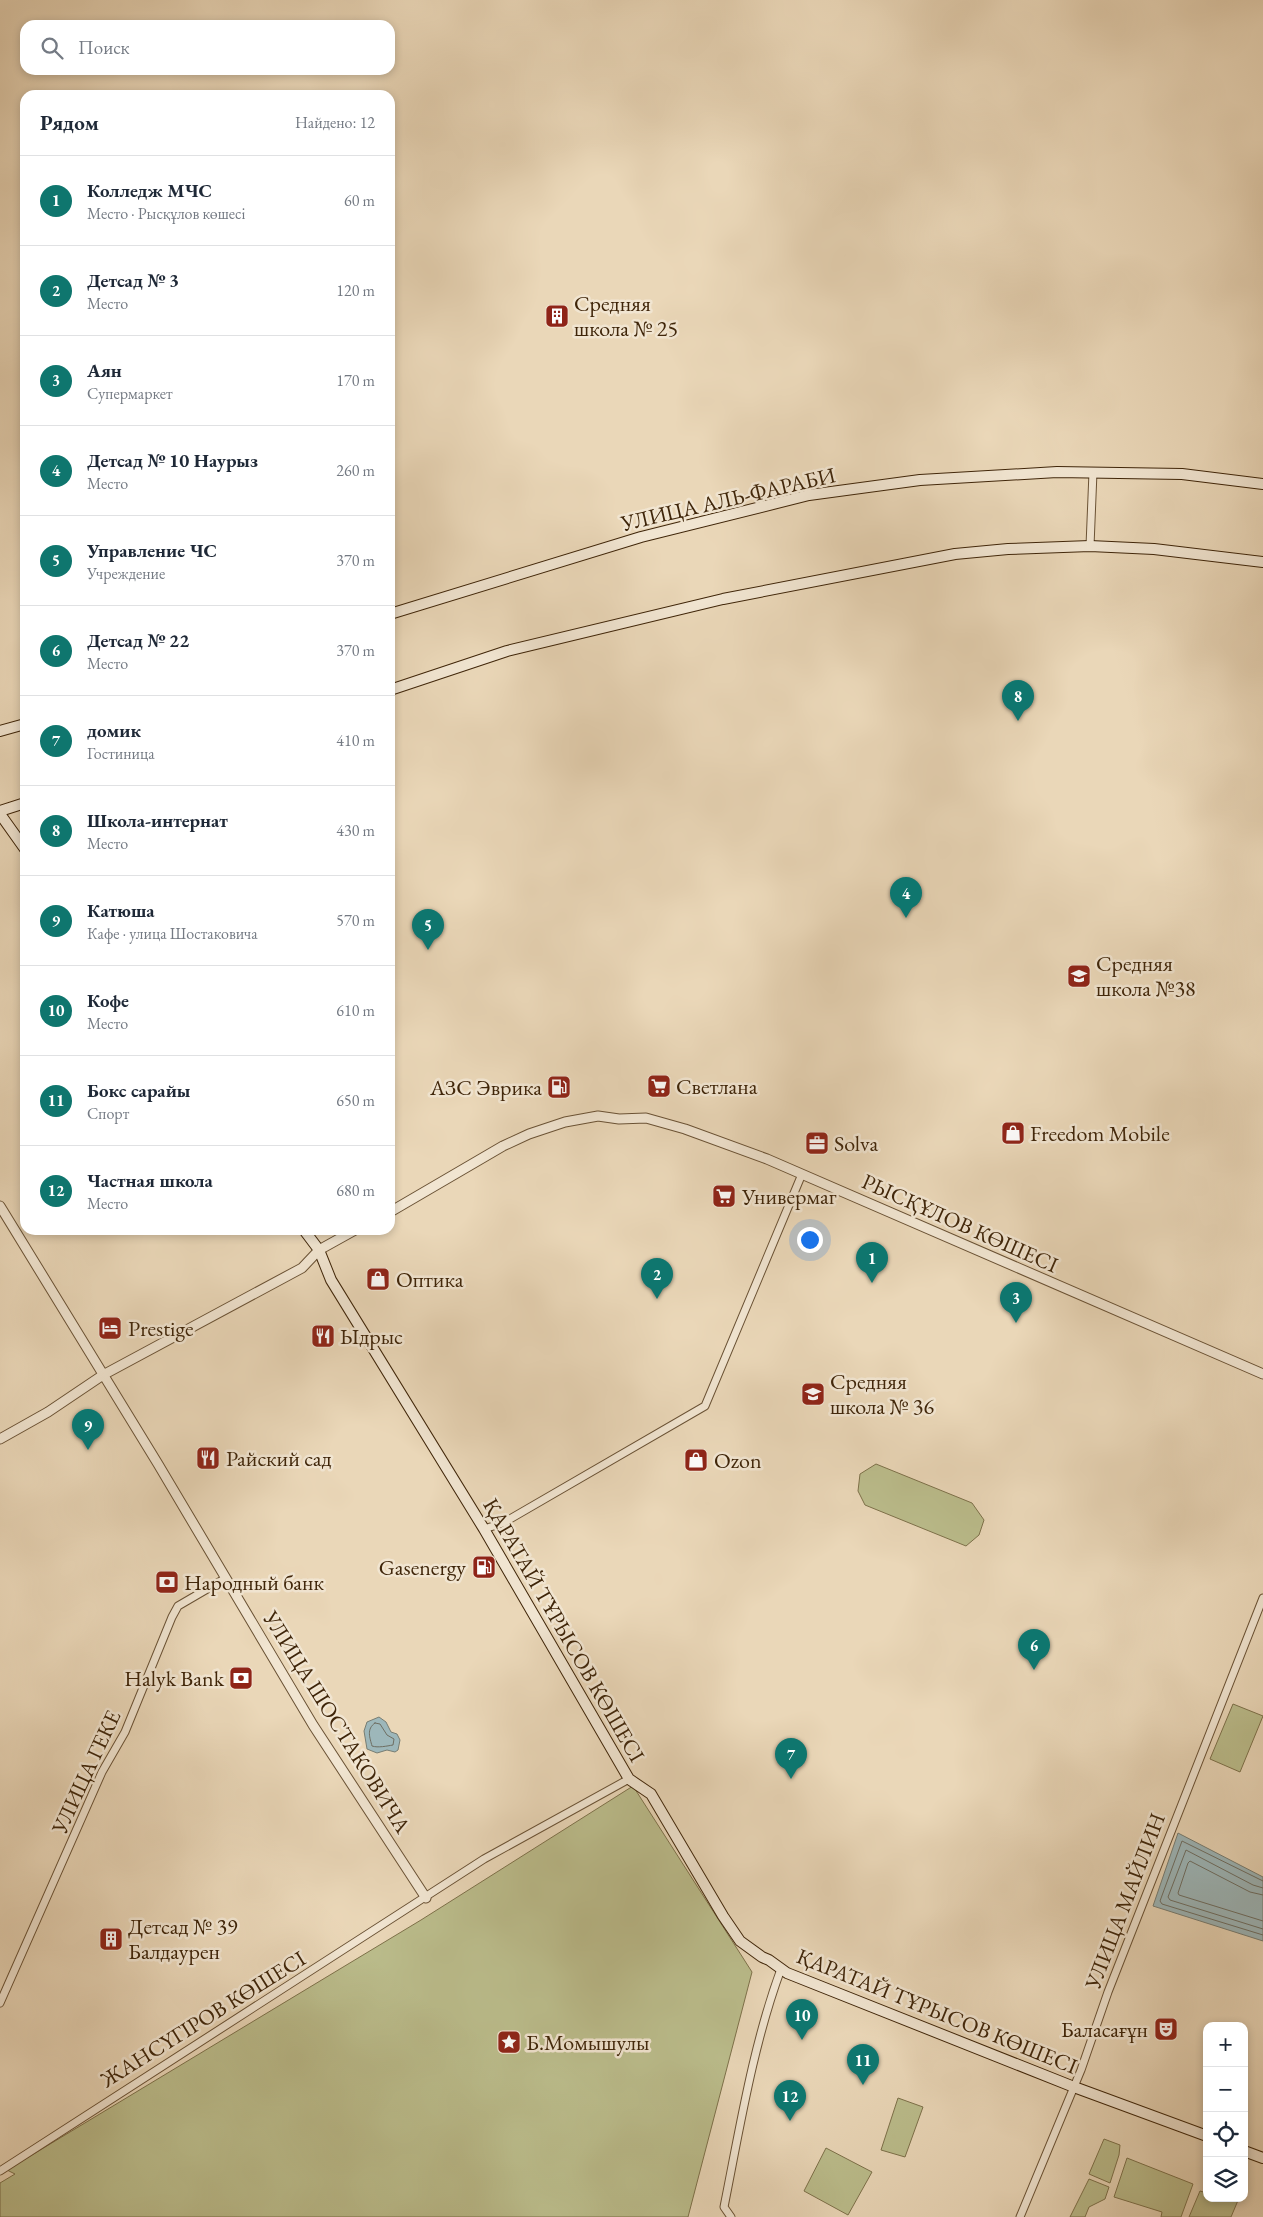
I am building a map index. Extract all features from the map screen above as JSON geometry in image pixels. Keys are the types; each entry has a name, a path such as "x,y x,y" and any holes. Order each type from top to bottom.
{"main road":[{"name":"УЛИЦА АЛЬ-ФАРАБИ","path":"395,612 641,537 809,495 920,480 1057,472 1182,474 1263,484"},
{"path":"395,688 507,651 723,599 955,554 1008,549 1090,546 1154,549 1263,562"},
{"path":"0,731 20,725"},
{"path":"20,805 0,812 20,842"},
{"name":"ҚАРАТАЙ ТҰРЫСОВ КӨШЕСІ","path":"308,1235 318,1250 332,1280 484,1529 629,1779 651,1794 740,1941 781,1969 1074,2087 1203,2135"},
{"path":"1248,2152 1263,2158"}],"street":[{"path":"1090,546 1093,472"},
{"name":"РЫСҚҰЛОВ КӨШЕСІ","path":"395,1209 503,1146 530,1134 565,1122 598,1116 619,1119 646,1118 685,1129 767,1159 1263,1374"},
{"path":"484,1529 503,1523 705,1406 802,1174"},
{"name":"УЛИЦА ШОСТАКОВИЧА","path":"0,1206 226,1578 312,1725 426,1898"},
{"path":"0,1439 48,1412 103,1375 302,1268 318,1250 346,1235"},
{"name":"УЛИЦА ГЕКЕ","path":"0,2004 102,1772 125,1732 172,1617 178,1606 226,1578"},
{"name":"УЛИЦА МАЙЛИН","path":"1020,2217 1094,2037 1108,1992 1263,1598"},
{"name":"ЖАНСҮГІРОВ КӨШЕСІ","path":"0,2171 484,1859 629,1779"},
{"path":"731,2217 724,2207 746,2096 774,1987 781,1969"}],"green space":[{"path":"876,1464 972,1503 984,1520 979,1535 966,1546 865,1505 858,1491 860,1474"},
{"path":"1233,1704 1263,1716 1240,1772 1210,1759"},
{"path":"633,1786 752,1972 688,2217 0,2217 0,2183 15,2174 7,2170 421,1920"},
{"path":"898,2098 923,2107 905,2157 881,2150"},
{"path":"1104,2139 1120,2145 1119,2155 1110,2183 1089,2174"},
{"path":"826,2148 872,2172 848,2215 804,2191"},
{"path":"1127,2158 1193,2184 1181,2217 1161,2217 1162,2212 1114,2197"},
{"path":"1089,2179 1109,2187 1105,2199 1089,2207 1085,2217 1070,2217"},
{"path":"1200,2191 1203,2192 1203,2202 1237,2202 1231,2217 1189,2217"}],"water":[{"path":"379,1717 386,1722 391,1732 397,1734 400,1740 398,1750 395,1752 387,1750 377,1753 367,1749 364,1731 367,1722"},
{"path":"1178,1833 1263,1877 1263,1941 1153,1906"}],"place":[{"name":"Средняя школа № 25","path":"557,316"},
{"name":"Школа-интернат","path":"1018,721"},
{"name":"Детсад № 10 Наурыз","path":"906,918"},
{"name":"Управление ЧС","path":"428,950"},
{"name":"Средняя школа №38","path":"1079,976"},
{"name":"Светлана","path":"659,1086"},
{"name":"АЗС Эврика","path":"559,1087"},
{"name":"Freedom Mobile","path":"1013,1133"},
{"name":"Solva","path":"817,1143"},
{"name":"Универмаг","path":"724,1196"},
{"name":"Оптика","path":"378,1279"},
{"name":"Колледж МЧС","path":"872,1283"},
{"name":"Детсад № 3","path":"657,1299"},
{"name":"Аян","path":"1016,1323"},
{"name":"Prestige","path":"110,1328"},
{"name":"Ыдрыс","path":"323,1336"},
{"name":"Средняя школа № 36","path":"813,1394"},
{"name":"Катюша","path":"88,1450"},
{"name":"Райский сад","path":"208,1458"},
{"name":"Ozon","path":"696,1460"},
{"name":"Gasenergy","path":"484,1567"},
{"name":"Народный банк","path":"167,1582"},
{"name":"Детсад № 22","path":"1034,1670"},
{"name":"Halyk Bank","path":"241,1678"},
{"name":"домик","path":"791,1779"},
{"name":"Детсад № 39 Балдаурен","path":"111,1939"},
{"name":"Баласағұн","path":"1166,2029"},
{"name":"Кофе","path":"802,2040"},
{"name":"Б.Момышулы","path":"509,2042"},
{"name":"Бокс сарайы","path":"863,2085"},
{"name":"Частная школа","path":"790,2121"}]}
